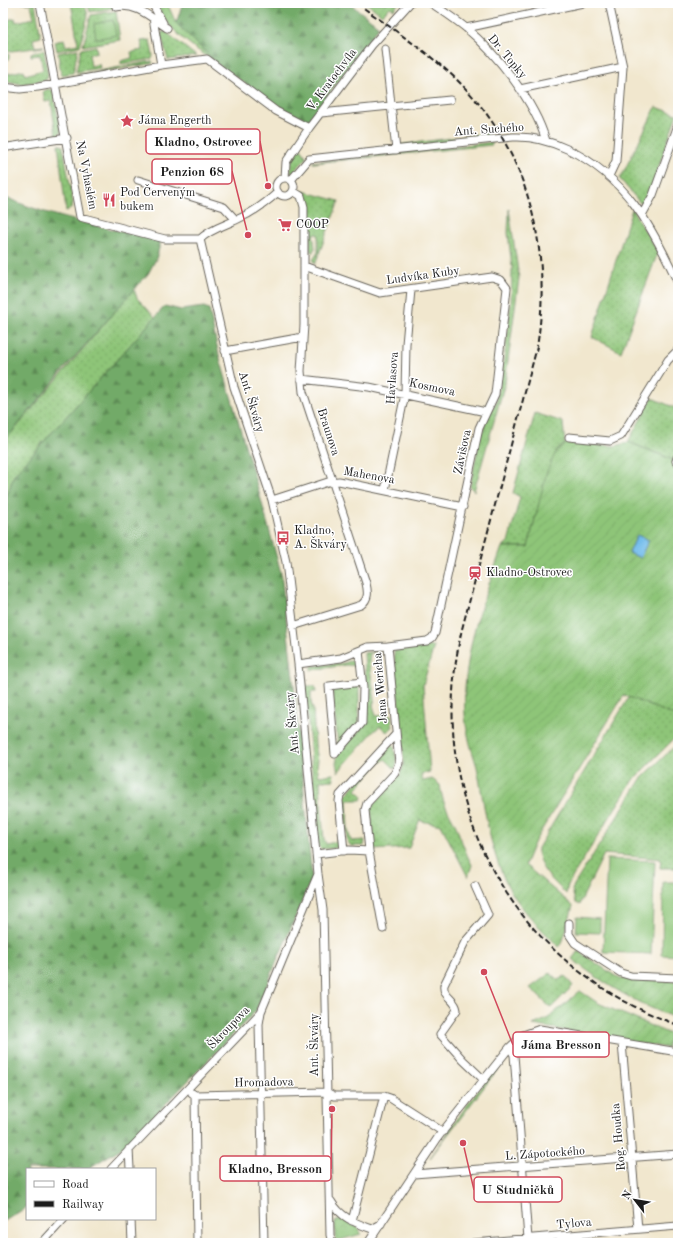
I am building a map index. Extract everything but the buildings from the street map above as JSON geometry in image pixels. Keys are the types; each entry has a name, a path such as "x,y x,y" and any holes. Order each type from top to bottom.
{"street":[{"name":"Na Vyhaslém","path":"40,3 67,138 80,217 165,238 200,239"},
{"path":"115,3 116,7 129,6 137,8 167,28 159,19 152,3"},
{"name":"V. Kratochvíla","path":"288,179 286,162 309,128 372,45 410,3"},
{"name":"Dr. Topky","path":"431,3 466,28 496,58 520,89 546,141"},
{"path":"466,28 583,3"},
{"path":"609,176 616,161 623,67 610,3"},
{"path":"153,18 161,65"},
{"path":"385,49 396,150"},
{"path":"3,86 20,89 161,65 207,59 270,106 309,128"},
{"path":"520,89 623,67"},
{"path":"321,113 450,100"},
{"path":"642,216 653,195 678,125"},
{"name":"Ant. Suchého","path":"236,220 266,203 278,192 277,184 281,179 288,179 309,159 513,137 546,141 584,158 609,176 623,190 661,246 678,283"},
{"name":"Na Vyhaslém","path":"8,147 67,138"},
{"path":"278,192 280,195 288,196 294,191 294,185 288,179"},
{"path":"138,180 224,207 236,220 209,231 200,239"},
{"name":"Braunova","path":"293,626 361,604 367,598 366,583 303,392 301,379 303,337 304,207 301,196 294,191"},
{"name":"Ant. Škváry","path":"200,239 225,351 246,425 272,500 286,562 298,664 318,874 323,904 325,945 326,1092 331,1243"},
{"name":"Ludvíka Kuby","path":"304,266 377,293 411,290 490,277 501,280"},
{"name":"Závišova","path":"435,632 480,428 486,412 492,404 495,394 506,308 507,288 501,280"},
{"name":"Havlasova","path":"386,490 406,394 406,344 411,290"},
{"path":"225,351 303,337"},
{"path":"569,437 610,441 622,436 668,360 678,350"},
{"name":"Kosmova","path":"301,379 369,387 486,412"},
{"name":"Mahenova","path":"272,500 332,481 352,483 463,507"},
{"name":"Jana Wericha","path":"298,664 341,658 371,647 427,641 432,638 435,632"},
{"name":"Jana Wericha","path":"344,851 339,801 340,795 396,734 388,646"},
{"path":"359,651 362,682 362,723 335,754 328,686 362,682"},
{"path":"383,930 368,851 365,808 398,769 399,763 396,734"},
{"path":"316,854 344,851 368,851"},
{"name":"Škroupova","path":"111,1168 261,1012 318,874"},
{"path":"475,886 488,915 464,942 444,985 444,992 456,1006 457,1010 440,1034 463,1060 484,1080"},
{"path":"569,923 568,931 574,941 621,973 631,976 678,978"},
{"path":"261,1012 259,1024 264,1243"},
{"path":"368,1243 385,1220 443,1132 510,1047 523,1035 540,1029 678,1052"},
{"name":"Rog. Houdka","path":"622,1043 638,1229"},
{"path":"510,1047 514,1055 528,1239"},
{"path":"187,1088 194,1095 198,1243"},
{"name":"Hromadova","path":"194,1095 326,1092 334,1096 384,1096"},
{"path":"352,1221 384,1096 443,1132"},
{"path":"129,1149 130,1168"},
{"name":"L. Zápotockého","path":"414,1174 678,1154"},
{"path":"330,1199 335,1209 343,1216 372,1229 379,1226 385,1220"},
{"path":"330,1216 335,1214 343,1216"},
{"path":"42,1243 63,1220"},
{"path":"131,1220 132,1243"},
{"name":"Tylova","path":"473,1243 678,1226"},
{"path":"368,1243 372,1229"}],"green space":[{"path":"22,3 35,3 41,37 33,39 35,47 44,46 3,52 3,21 15,18 16,22 34,18 31,4"},
{"path":"71,3 84,3 88,15 80,46 57,51 55,42 64,39 66,46 78,44"},
{"path":"87,3 113,3 114,8 90,12"},
{"path":"167,3 176,23 221,67 184,40 176,32 162,15 156,4"},
{"path":"183,3 349,3 379,26 308,122 279,107 221,67 176,23"},
{"path":"366,3 399,3 394,9 390,7 382,15"},
{"path":"116,11 120,40 83,46 91,15"},
{"path":"113,20 116,35 96,39 94,24"},
{"path":"162,32 166,32 196,56 168,60 162,38 160,38"},
{"path":"150,40 153,56 152,59 121,64 121,61 132,58 131,52 143,50 141,41"},
{"path":"96,46 97,52 89,54 91,66 99,64 100,68 76,72 81,49"},
{"path":"78,49 73,73 61,75 58,53"},
{"path":"44,50 48,76 46,80 21,84 3,80 3,60 6,74 24,70 25,75 43,70 40,55 31,56 31,53"},
{"path":"9,54 9,59 3,60 3,55"},
{"path":"152,61 153,63 150,64 62,78"},
{"path":"49,89 53,91 61,132 58,135 56,135 51,101 45,102 43,91"},
{"path":"656,107 677,114 648,198 640,203 620,179"},
{"path":"488,133 491,137 401,147 399,145"},
{"path":"493,142 492,145 313,163 313,162"},
{"path":"58,144 63,146 73,202 72,208 66,211"},
{"path":"300,147 307,158 291,174 291,162"},
{"path":"303,191 339,201 315,264 313,260 318,252 318,234 313,234 315,248 312,253 310,250 310,205"},
{"path":"3,196 61,217 161,241 156,259 148,274 64,369 3,443"},
{"path":"509,209 519,278 505,383 474,491 470,487 481,432 484,430 486,420 496,402 505,352 511,302 512,268 508,233"},
{"path":"632,209 658,252 621,352 592,337"},
{"path":"134,289 137,298 155,317 14,475 3,508 3,443"},
{"path":"165,306 181,310 204,307 209,309 219,355 281,573 295,694 312,878 256,1011 125,1146 89,1168 26,1168 26,1208 3,1222 3,508 14,475"},
{"path":"652,398 678,409 678,448 674,460 628,442"},
{"path":"535,413 563,422 565,444 557,450 535,519 528,547 502,547 508,542 520,497 513,493"},
{"path":"628,442 678,462 678,717 624,695 535,841 525,865 573,906 562,944 559,947 535,923 520,905 508,886 498,863 490,836 477,767 466,727 464,702 469,653 486,592 502,547 528,547 547,471 557,450 567,443 616,446"},
{"path":"434,646 423,685 430,772 421,774 423,781 432,779 440,785 444,803 456,826 472,865 468,877 441,825 421,821 420,819 409,848 373,850 371,807 400,775 404,763 394,651"},
{"path":"379,651 370,653 369,663 375,699 373,705 376,716 391,715 393,727 387,732 380,726 338,772 336,763 338,754 361,729 366,687 364,653"},
{"path":"352,660 356,662 357,666 346,665 311,670 312,666 344,663"},
{"path":"305,686 315,686 316,692 311,692 311,702 313,709 319,776 333,774 334,780 320,781 324,839 326,844 341,841 340,845 336,848 321,849 318,846"},
{"path":"359,686 359,723 338,746 332,688"},
{"path":"629,697 678,717 678,735 633,780 576,871 568,885 566,894 551,879 543,868 538,855 538,848"},
{"path":"678,743 678,868 660,868 661,859 604,854 579,905 575,902 572,890 574,885 641,779"},
{"path":"391,745 394,746 397,764 395,769 385,759 377,765 356,790 363,796 361,800 347,800 348,830 351,841 365,840 364,846 351,846 347,841 344,797"},
{"path":"607,859 655,861 651,954 603,952"},
{"path":"663,882 678,882 678,956 662,955"},
{"path":"577,917 600,919 600,933 576,932"},
{"path":"578,951 620,979 678,981 678,1019 636,1001 610,986 572,959"},
{"path":"550,973 558,980 565,976 573,986 551,1008 530,988"},
{"path":"580,991 598,1003 670,1034 667,1048 533,1025 547,1019"},
{"path":"505,1057 507,1057 430,1158 467,1105"},
{"path":"341,1219 359,1228 361,1234 337,1241 335,1237 335,1222"}],"water":[{"path":"637,535 649,540 640,558 629,553"}],"railway":[{"path":"357,3 443,67 479,105 500,135 517,167 529,202 537,237 541,273 541,310 537,347 462,629 453,693 455,755 469,814 492,869 526,919 568,962 619,998 678,1025"}],"place":[{"name":"Jáma Engerth","path":"127,121"},
{"name":"Kladno, Ostrovec","path":"268,186"},
{"name":"Pod Červeným bukem","path":"109,200"},
{"name":"COOP","path":"285,225"},
{"name":"Penzion 68","path":"248,235"},
{"name":"Kladno, A. Škváry","path":"283,538"},
{"name":"Kladno-Ostrovec","path":"475,573"},
{"name":"Jáma Bresson","path":"484,972"},
{"name":"Kladno, Bresson","path":"332,1109"},
{"name":"U Studničků","path":"463,1143"}]}
